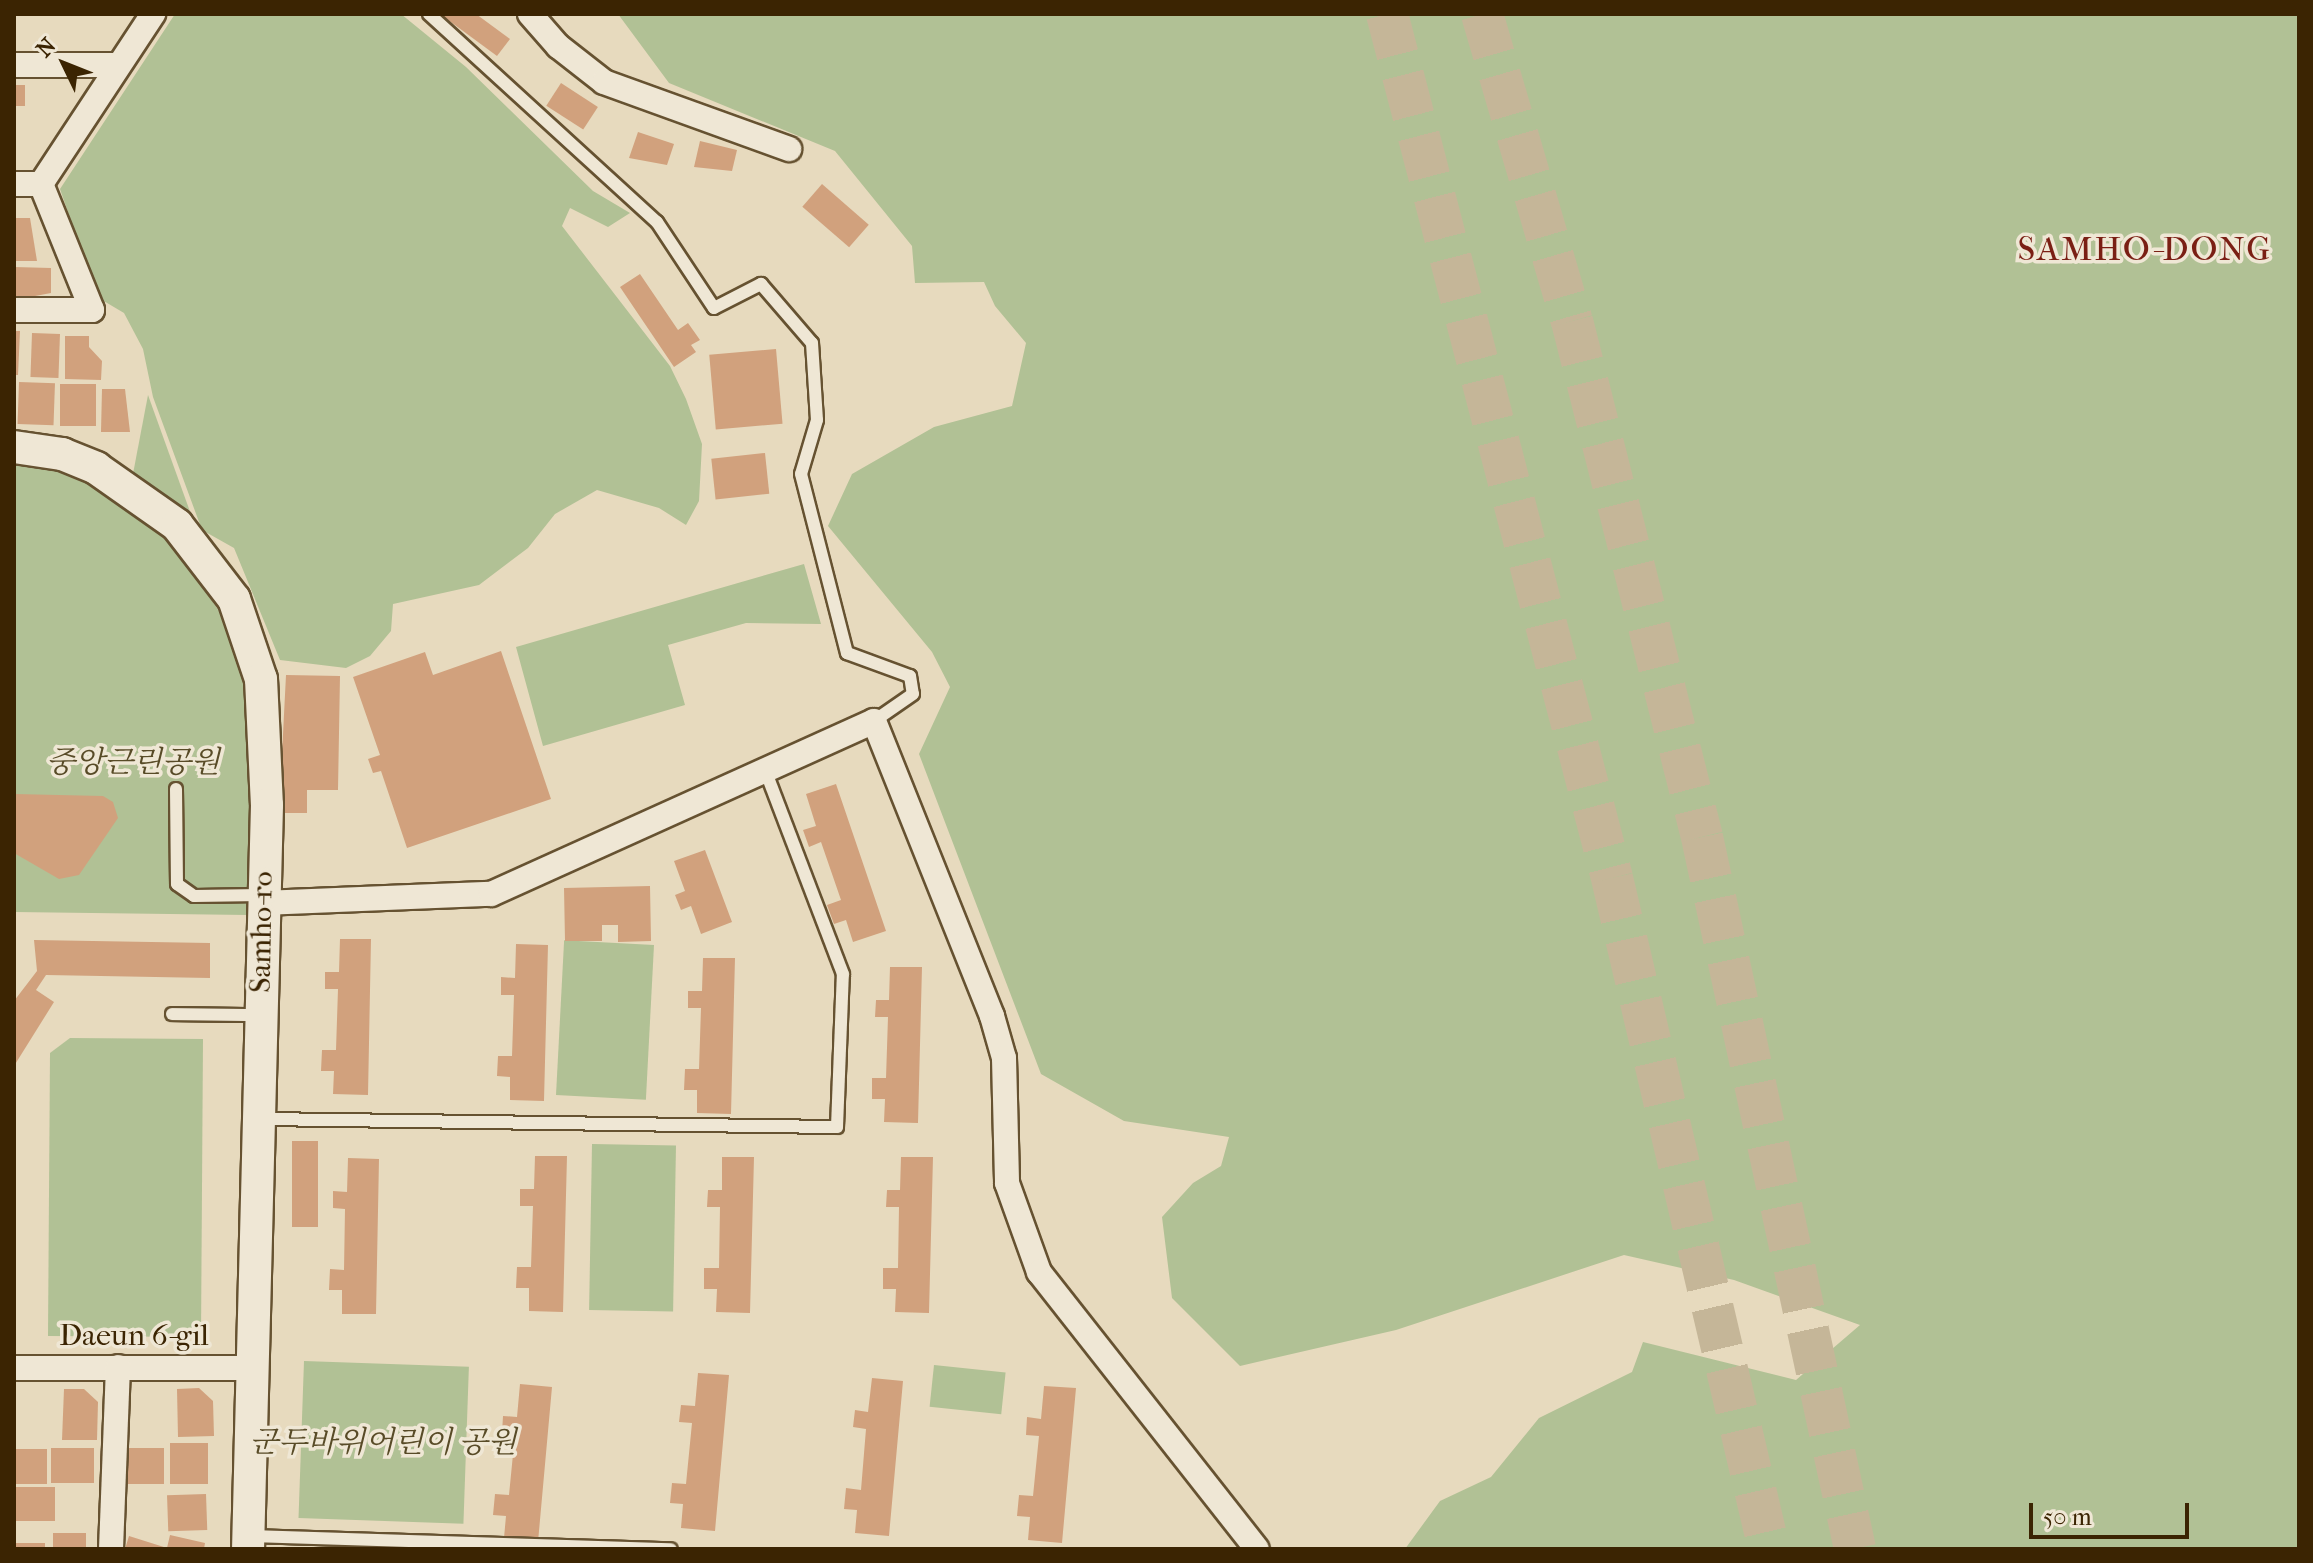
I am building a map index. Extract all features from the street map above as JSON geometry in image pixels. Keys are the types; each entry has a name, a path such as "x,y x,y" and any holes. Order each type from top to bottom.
{"street":[{"path":"41,184 153,14"},
{"path":"530,14 558,46 604,82 789,149"},
{"path":"14,65 118,65"},
{"path":"14,184 41,184"},
{"path":"14,310 92,310 41,184"},
{"name":"Samho-ro","path":"14,447 62,454 152,504 203,552 234,599 264,706 267,805 261,899 254,1368 248,1542"},
{"path":"261,899 491,894 874,721 992,1016 1004,1058 1007,1183 1039,1272 1257,1549"},
{"path":"111,1549 118,1367"},
{"name":"Daeun 6-gil","path":"14,1368 254,1368"}],"lane":[{"path":"429,14 657,222 714,308 761,284 812,343 817,420 801,474 847,653 910,676 912,685 913,694 874,721"},
{"path":"258,1119 837,1127 843,974 765,770"},
{"path":"176,789 177,884 194,896 261,899"},
{"path":"172,1014 260,1015"},
{"path":"248,1542 671,1549"}],"green space":[{"path":"175,14 401,14 466,67 593,191 630,213 608,227 570,208 562,226 670,366 686,399 702,444 699,501 686,525 659,508 597,490 555,514 528,548 479,585 393,604 391,631 370,656 346,668 280,660 234,548 202,530 153,397 143,349 124,313 97,297 60,189"},
{"path":"618,14 2299,14 2299,1549 1405,1549 1440,1501 1491,1477 1539,1418 1632,1372 1643,1342 1796,1380 1860,1325 1734,1280 1624,1255 1396,1330 1240,1366 1172,1298 1162,1217 1193,1183 1221,1166 1229,1137 1124,1121 1041,1074 919,754 950,687 932,652 828,526 852,474 934,427 1012,406 1026,343 995,306 984,282 915,283 912,246 835,151 669,83"},
{"path":"148,395 197,531 132,479"},
{"name":"중앙근린공원","path":"14,461 45,463 92,481 135,510 176,548 221,614 243,664 253,735 248,915 14,912"},
{"path":"804,564 821,624 746,623 668,645 685,705 543,746 516,647"},
{"path":"564,940 654,945 646,1100 556,1095"},
{"path":"70,1038 203,1039 201,1337 48,1336 50,1053"},
{"path":"592,1144 676,1145 673,1311 589,1310"},
{"name":"군두바위어린이 공원","path":"304,1361 469,1367 463,1524 299,1518"},
{"path":"934,1365 1006,1373 1001,1414 930,1407"}],"building":[{"path":"440,14 476,14 510,39 497,56"},
{"path":"561,83 598,107 583,130 546,106"},
{"path":"14,85 25,85 25,106 14,106"},
{"path":"638,132 674,144 667,165 629,158"},
{"path":"700,141 737,150 732,171 694,167"},
{"path":"822,184 869,225 849,247 802,207"},
{"path":"14,218 30,218 37,261 14,261"},
{"path":"14,267 51,268 51,293 14,300"},
{"path":"640,274 678,330 688,323 700,340 691,345 696,352 674,367 620,287"},
{"path":"14,331 20,331 18,375 14,375"},
{"path":"32,333 60,334 58,378 30,377"},
{"path":"65,336 89,336 89,347 102,361 101,380 65,379"},
{"path":"776,349 783,424 716,430 709,355"},
{"path":"19,382 55,383 54,425 18,424"},
{"path":"60,384 96,384 96,426 60,426"},
{"path":"102,389 125,389 130,432 101,432"},
{"path":"765,453 769,494 716,499 711,459"},
{"path":"501,651 551,799 407,848 381,771 373,773 368,759 380,755 353,677 425,652 433,675"},
{"path":"286,675 340,676 338,790 307,790 307,813 279,813"},
{"path":"836,784 886,931 853,942 846,920 834,924 827,905 841,900 821,842 809,847 803,830 816,826 806,794"},
{"path":"14,794 103,796 113,802 118,818 79,875 59,879 14,853"},
{"path":"705,850 732,922 701,934 691,906 681,910 675,895 685,891 674,861"},
{"path":"650,886 651,941 618,942 618,925 602,925 602,941 565,941 564,888"},
{"path":"340,939 371,939 368,1095 333,1094 334,1071 321,1071 322,1050 336,1050 338,989 325,989 325,972 339,972"},
{"path":"34,940 210,943 210,978 46,975 36,990 54,1002 14,1066 14,1001 37,971"},
{"path":"516,944 548,945 544,1101 510,1100 510,1077 497,1076 498,1056 512,1056 514,995 501,995 501,977 515,978"},
{"path":"703,958 735,958 731,1114 697,1113 697,1090 684,1090 685,1069 699,1069 701,1008 688,1008 688,991 702,991"},
{"path":"890,967 922,967 918,1123 884,1122 885,1099 872,1099 872,1078 886,1078 888,1017 875,1017 876,1000 889,1000"},
{"path":"292,1141 318,1141 318,1227 292,1227"},
{"path":"535,1156 567,1156 563,1312 529,1311 529,1288 516,1288 517,1267 531,1267 533,1206 520,1206 520,1189 534,1189"},
{"path":"722,1157 754,1157 750,1313 716,1312 717,1289 704,1289 704,1268 719,1268 720,1207 707,1207 708,1190 722,1190"},
{"path":"901,1157 933,1157 929,1313 895,1312 896,1289 883,1289 883,1268 898,1268 899,1207 886,1207 887,1190 900,1190"},
{"path":"348,1158 379,1159 376,1314 342,1314 342,1290 329,1290 330,1269 344,1270 345,1209 333,1208 333,1191 347,1192"},
{"path":"698,1373 729,1375 715,1531 681,1528 683,1504 670,1503 672,1483 686,1484 692,1423 679,1422 681,1405 695,1406"},
{"path":"872,1378 903,1381 889,1536 855,1533 857,1510 844,1509 846,1488 861,1490 866,1429 853,1427 855,1410 868,1412"},
{"path":"520,1384 552,1387 538,1542 504,1538 506,1516 493,1515 495,1494 509,1495 515,1434 502,1433 503,1416 517,1417"},
{"path":"1044,1386 1076,1388 1062,1543 1028,1540 1030,1517 1017,1516 1019,1495 1033,1496 1039,1436 1026,1435 1027,1417 1041,1419"},
{"path":"199,1388 213,1401 214,1436 178,1437 177,1389"},
{"path":"64,1389 84,1389 98,1402 97,1440 62,1440"},
{"path":"170,1443 208,1443 208,1484 170,1484"},
{"path":"51,1448 94,1448 94,1483 51,1483"},
{"path":"128,1448 164,1448 164,1484 128,1484"},
{"path":"14,1449 47,1449 47,1484 14,1484"},
{"path":"14,1487 55,1487 55,1521 14,1521"},
{"path":"206,1494 207,1530 168,1531 167,1495"},
{"path":"53,1533 86,1533 86,1549 53,1549"},
{"path":"170,1535 205,1543 204,1549 125,1549 129,1536 167,1548"},
{"path":"14,1543 45,1543 45,1549 14,1549"}],"tunnel":[{"path":"1387,14 1612,878 1769,1549"},
{"path":"1482,14 1572,321 1702,837 1855,1549"}],"district":[{"name":"SAMHO-DONG","path":"2145,250"}]}
